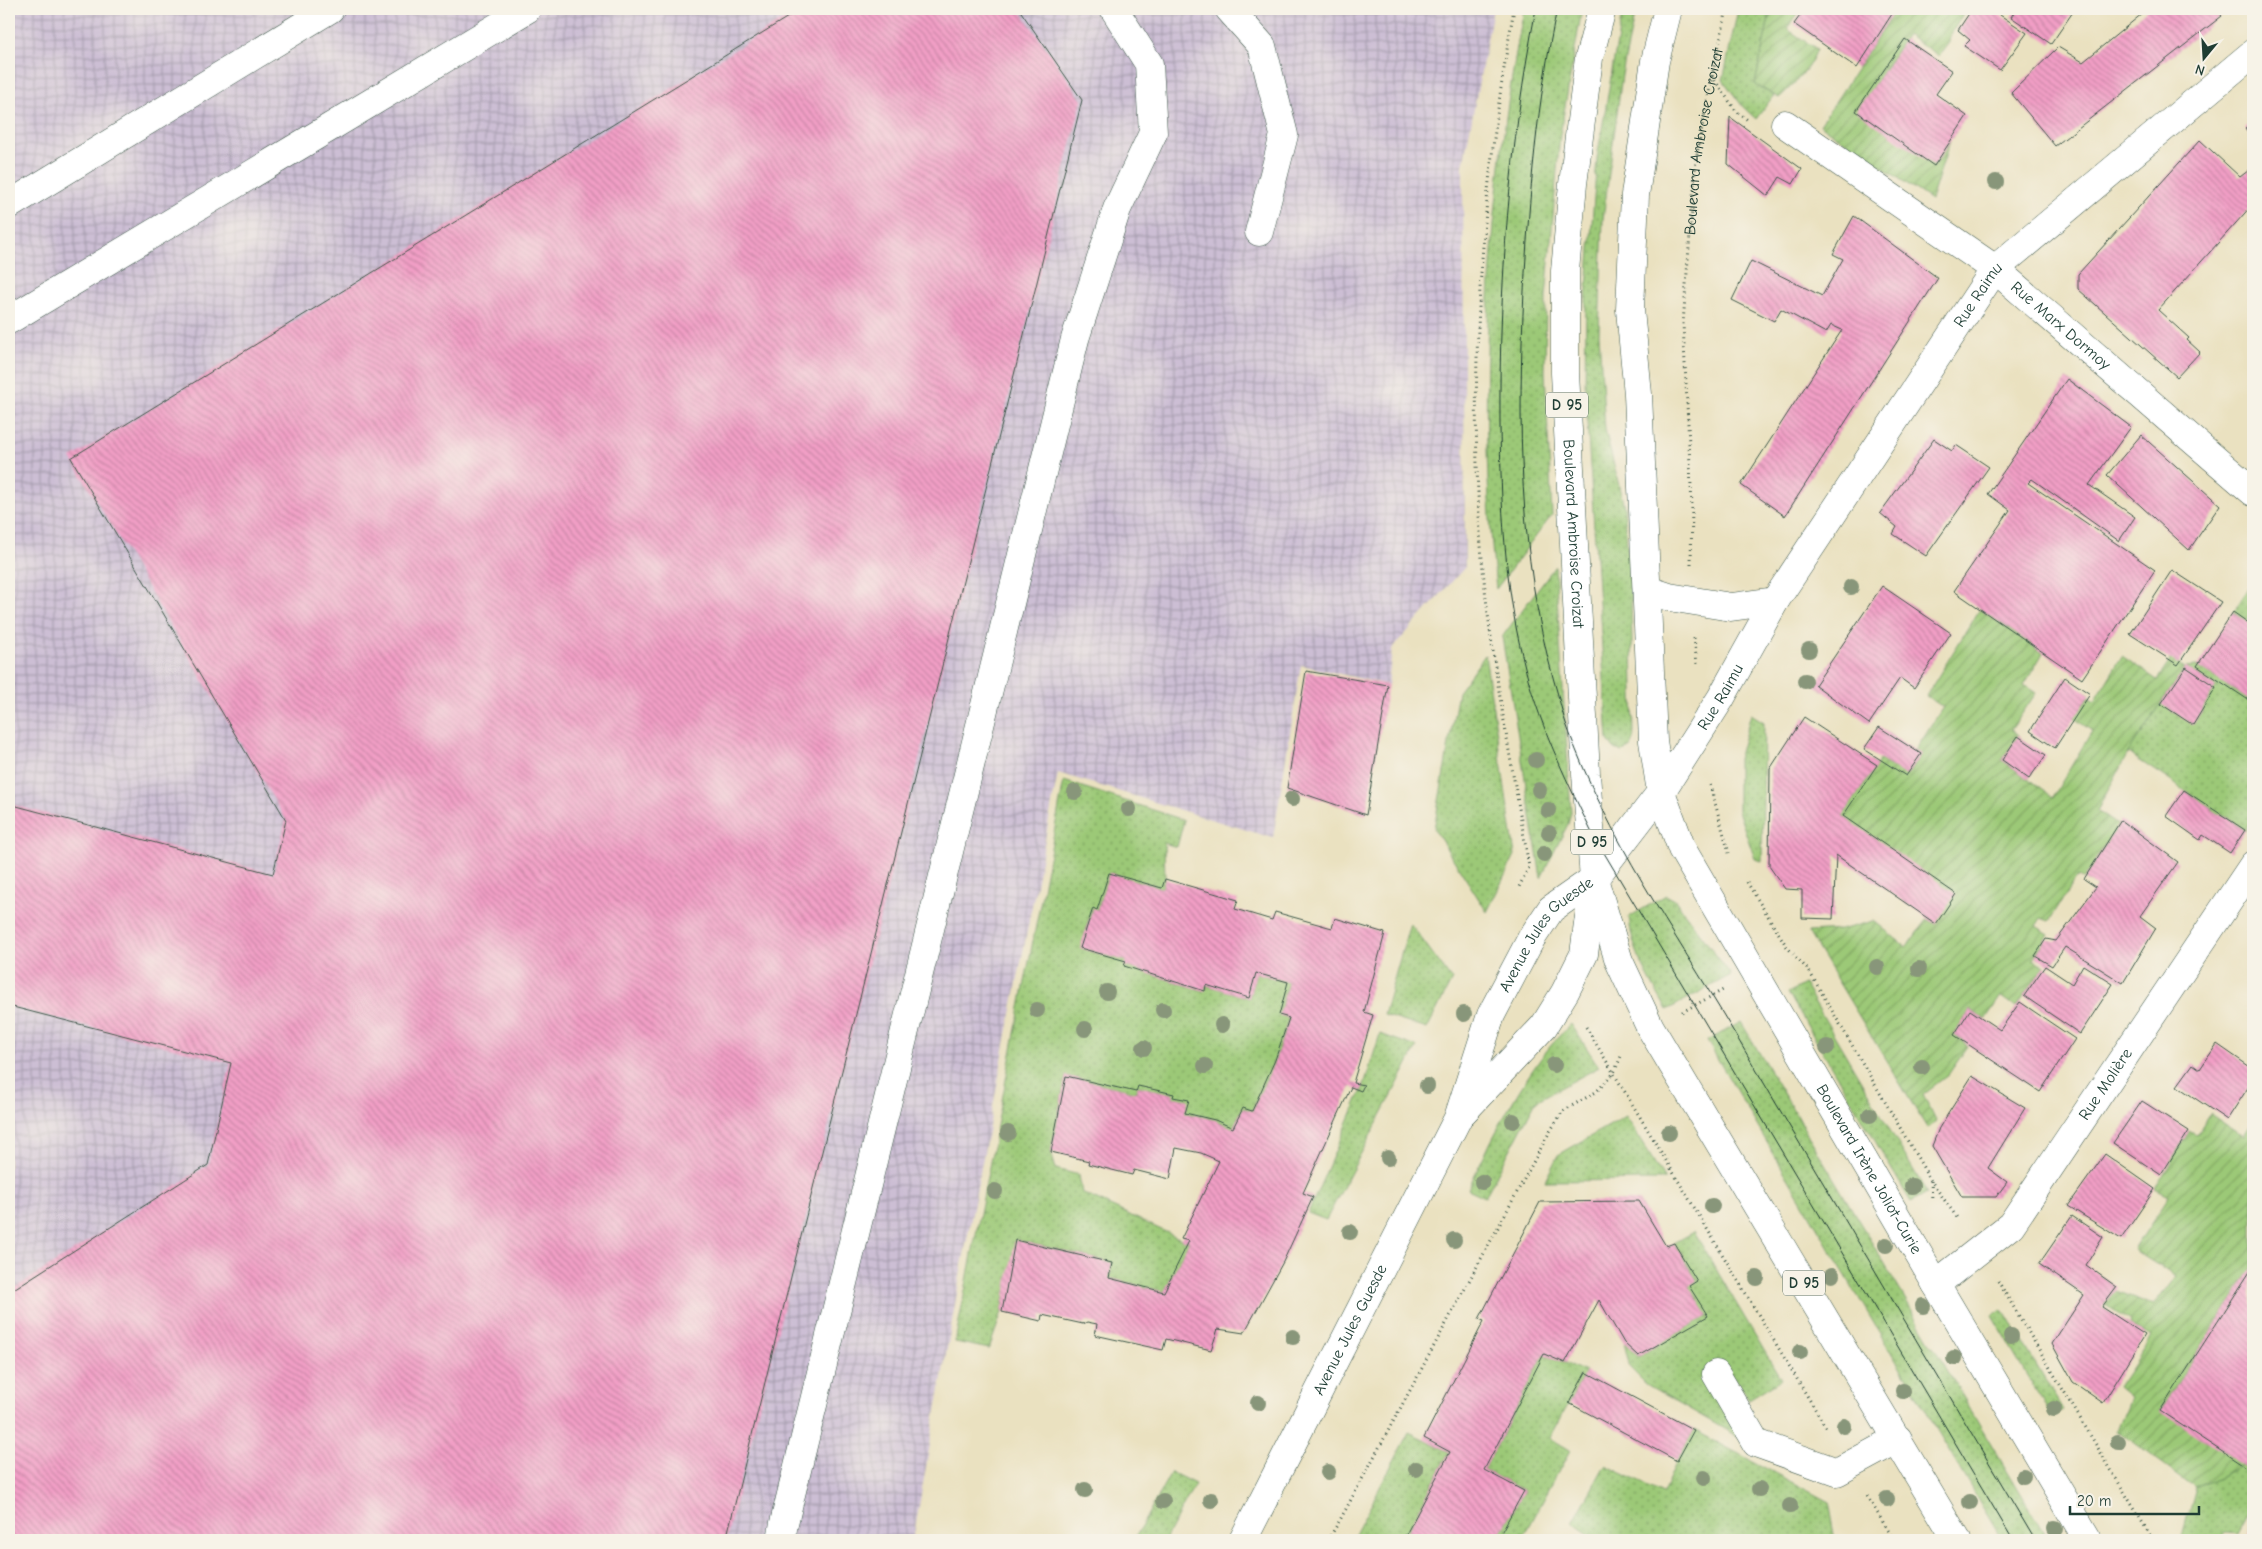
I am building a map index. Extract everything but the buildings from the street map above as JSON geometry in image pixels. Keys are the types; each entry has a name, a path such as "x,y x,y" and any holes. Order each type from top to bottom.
{"street":[{"path":"9,205 330,9"},
{"path":"9,320 528,9"},
{"path":"781,1540 1075,339 1116,209 1153,133 1149,64 1114,9"},
{"path":"1229,9 1262,46 1284,136 1259,232"},
{"name":"Boulevard Ambroise Croizat","path":"1594,880 1588,804 1566,374 1566,271 1589,58 1602,9"},
{"path":"1661,792 1653,741 1648,590 1638,394 1630,310 1634,195 1655,61 1668,9"},
{"name":"Rue Raimu","path":"1594,880 1661,792 1721,698 1775,601 1995,269 2253,53"},
{"name":"Rue Marx Dormoy","path":"1785,124 1995,269 2253,492"},
{"path":"1648,590 1669,598 1731,607 1775,601"},
{"name":"Boulevard Irène Joliot-Curie","path":"1661,792 1682,848 1936,1284 2088,1540"},
{"path":"1588,804 1616,849"},
{"name":"Rue Molière","path":"1936,1284 2011,1225 2253,865"},
{"name":"Avenue Jules Guesde","path":"1458,1118 1544,1026 1565,992 1584,954 1594,880"},
{"name":"Avenue Jules Guesde","path":"1243,1540 1458,1118 1491,1015 1531,939 1551,909 1594,880"},
{"name":"D 95","path":"1594,880 1620,961 1650,1027 1957,1540"},
{"path":"1716,1374 1756,1443 1837,1472 1898,1439"}],"path":[{"path":"1514,9 1492,156 1480,268 1478,430 1479,514 1488,612 1529,867 1517,890"},
{"name":"Boulevard Ambroise Croizat","path":"1697,668 1691,601 1692,506 1684,323 1696,159 1727,9"},
{"path":"1712,76 1736,111 1756,127"},
{"path":"1709,782 1728,852 1733,860"},
{"path":"1743,876 1787,947 1809,971 1931,1181 1980,1250 2153,1540"},
{"path":"1687,1010 1725,988"},
{"path":"1565,992 1894,1540"},
{"path":"1328,1540 1549,1133 1563,1111 1596,1092 1614,1073 1624,1048"}],"shaded area":[{"path":"9,9 1493,9 1463,166 1465,567 1392,649 1388,685 1301,665 1273,838 1058,773 962,1265 913,1540 9,1540"}],"green space":[{"path":"1524,9 1582,9 1560,135 1546,297 1545,371 1552,515 1496,589 1490,518 1487,445 1489,298 1494,224 1502,151"},
{"path":"1738,9 1771,9 1755,84 1774,95 1756,119 1743,107 1723,80"},
{"path":"1771,9 1800,9 1787,29 1817,49 1806,70 1779,98 1755,84"},
{"path":"1890,9 1966,9 1948,39 1950,41 1939,56 1907,34 1857,111 1934,165 1950,141 1931,200 1820,125 1894,12"},
{"path":"1622,13 1634,16 1622,75 1603,219 1599,334 1605,429 1624,506 1631,595 1634,740 1631,747 1622,752 1613,748 1608,740 1585,390 1586,301 1597,158"},
{"path":"1555,566 1571,812 1568,824 1541,878 1502,637"},
{"path":"2253,582 2253,626 2233,612"},
{"path":"1980,609 2043,653 2024,685 2036,693 2011,730 2018,736 2002,760 2053,797 2092,731 2074,718 2088,697 2095,701 2122,656 2157,680 2171,660 2185,668 2128,753 2097,811 2118,825 2084,879 2078,876 2049,921 2041,918 2036,926 2049,934 2033,959 2045,966 2016,1007 2001,996 1985,1020 1970,1010 1954,1035 1968,1046 1948,1075 1923,1094 1936,1121 1927,1128 1808,932 1840,930 1874,921 1906,947 1928,919 1936,924 1843,816 1880,760 1907,776 1921,754 1915,751 1943,707 1926,696"},
{"path":"1485,655 1515,855 1487,912 1434,829 1458,692"},
{"path":"2197,666 2253,703 2253,817 2245,830 2128,753 2161,704 2193,724 2216,687 2186,667"},
{"path":"1751,714 1764,722 1762,861 1755,859 1738,811 1738,759"},
{"path":"1064,781 1184,820 1177,847 1164,843 1165,879 1162,888 1109,873 1097,910 1092,908 1081,948 1126,961 1125,966 1204,991 1206,985 1249,998 1256,973 1288,982 1279,1015 1289,1018 1275,1060 1252,1111 1243,1108 1233,1128 1215,1120 1185,1113 1188,1100 1173,1097 1173,1094 1138,1086 1136,1092 1066,1076 1051,1152 1056,1169 1079,1175 1082,1193 1189,1241 1164,1292 1109,1278 1112,1263 1016,1240 1002,1312 989,1349 955,1342"},
{"path":"1666,895 1675,900 1731,975 1667,1010 1648,977 1638,954 1629,917"},
{"path":"1410,923 1452,980 1427,1029 1384,1015"},
{"path":"1804,984 1927,1193 1911,1202 1788,993"},
{"path":"1741,1022 2048,1540 2002,1540 1707,1041"},
{"path":"1571,1024 1599,1067 1536,1101 1485,1197 1468,1189 1500,1124 1526,1080 1555,1040"},
{"path":"1380,1034 1417,1047 1326,1220 1308,1213 1364,1085"},
{"path":"2210,1114 2243,1136 2253,1121 2253,1267 2160,1410 2243,1465 2196,1488 2117,1430 2130,1398 2118,1388 2151,1338 2129,1324 2130,1321 2104,1304 2115,1291 2154,1305 2176,1277 2134,1250 2169,1196 2155,1189 2189,1131 2196,1135"},
{"path":"1626,1116 1665,1180 1545,1181 1558,1155"},
{"path":"1694,1232 1781,1379 1749,1399 1727,1368 1738,1437 1646,1384 1630,1368 1624,1343 1638,1356 1708,1316 1689,1286 1697,1280 1674,1243"},
{"path":"2003,1309 2063,1410 2051,1416 1992,1315"},
{"path":"1544,1354 1586,1372 1550,1438 1570,1450 1522,1540 1497,1540 1524,1491 1484,1470"},
{"path":"1694,1430 1829,1502 1836,1540 1597,1540 1573,1523 1605,1465 1663,1493 1677,1461"},
{"path":"1409,1432 1450,1452 1403,1540 1352,1540"},
{"path":"2243,1465 2253,1472 2253,1508 2239,1534 2227,1533 2216,1540 2182,1540 2196,1488"},
{"path":"1171,1472 1195,1484 1165,1540 1134,1540"}],"tram line":[{"path":"1536,9 1512,164 1504,268 1500,372 1500,454 1505,542 1512,601 1529,682 1552,747 1591,831 2013,1540"},
{"path":"1557,9 1539,114 1528,220 1522,340 1521,438 1523,488 1533,585 1542,633 1564,717 1584,769 1602,808 1643,883 1732,1029 2035,1540"}]}
